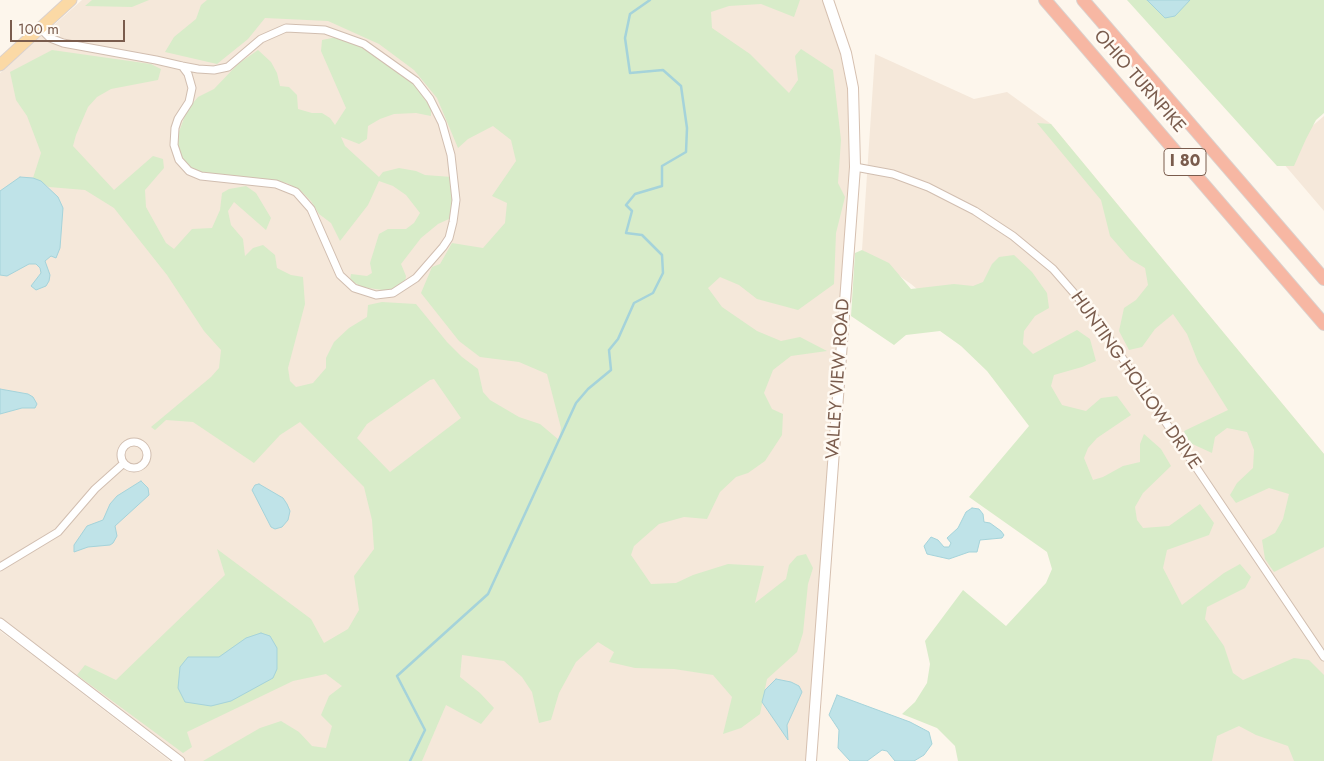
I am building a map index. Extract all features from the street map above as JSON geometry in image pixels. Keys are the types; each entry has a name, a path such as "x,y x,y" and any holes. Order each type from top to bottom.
{"highway":[{"name":"OHIO TURNPIKE","path":"1045,0 1324,324"},
{"name":"OHIO TURNPIKE","path":"1083,0 1324,279"}],"main road":[{"path":"0,65 72,0"},
{"name":"VALLEY VIEW ROAD","path":"811,761 855,167 853,88 846,53 828,0"}],"street":[{"path":"41,29 50,38 63,43 198,69 224,69 261,38 275,31 300,27 338,34 364,44 416,81 424,90 442,123 456,181 456,200 449,238 443,247 416,278 393,293 369,294 348,284 340,275 312,208 296,192 276,184 201,176 189,171 179,160 174,145 175,128 178,119 189,102 192,88 188,74 182,66"},
{"name":"HUNTING HOLLOW DRIVE","path":"855,167 892,174 928,188 975,211 1014,236 1060,276 1094,316 1324,658"},
{"path":"0,568 58,532 95,489 124,463"},
{"path":"0,623 180,761"}],"shaded area":[{"path":"82,0 828,0 838,24 855,119 811,761 180,761 0,623 0,73"},
{"path":"875,54 974,99 1007,92 1051,124 1324,454 1324,761 1148,761 1227,685 994,353 911,284 862,250"},
{"path":"1324,116 1324,211 1277,156"},
{"path":"0,631 22,647 170,761 0,761"}],"green space":[{"path":"92,0 149,0 132,7 85,6"},
{"path":"207,0 800,0 794,17 761,4 729,6 711,12 712,28 750,54 789,93 798,80 795,56 801,49 833,70 841,140 838,183 845,197 836,233 834,284 798,310 757,299 739,285 720,277 708,288 722,307 757,331 781,341 800,337 827,351 791,356 773,370 764,393 772,409 783,414 782,435 765,461 748,473 736,477 720,492 707,519 684,517 659,524 634,546 631,555 651,584 676,583 693,575 728,564 764,566 755,603 786,579 789,565 797,556 806,554 813,568 808,584 803,633 797,652 767,679 760,714 741,728 723,734 732,697 713,675 674,669 635,668 609,662 614,652 598,642 576,662 559,693 551,720 539,723 532,692 522,677 504,661 462,655 460,677 480,693 494,708 481,724 446,705 422,761 203,761 260,728 281,721 299,732 312,746 326,748 332,726 321,715 329,696 342,686 326,674 293,681 187,732 192,747 183,753 77,675 85,665 116,680 225,575 217,549 311,619 324,643 348,629 359,610 354,576 374,549 372,520 364,487 300,422 280,435 254,463 193,422 166,420 155,430 151,427 211,377 219,368 221,350 204,331 167,275 114,208 85,190 49,187 33,178 41,153 27,116 16,100 10,72 52,50 151,64 161,69 158,80 111,89 97,97 88,107 73,146 114,190 153,156 163,159 164,168 145,190 146,207 166,243 174,249 192,229 212,228 220,210 222,193 229,189 246,186 256,193 271,218 266,230 234,202 228,211 231,225 243,239 245,256 253,248 263,245 275,255 277,268 291,275 303,277 305,304 288,368 290,381 296,387 313,383 326,368 326,358 334,342 349,328 367,317 368,305 382,302 416,304 447,342 478,369 483,392 490,400 519,417 540,424 559,440 561,428 547,374 519,362 480,357 459,341 421,293 432,267 440,264 452,243 483,248 505,223 507,203 492,196 516,161 511,140 493,126 468,139 458,148 437,98 414,70 379,44 328,21 265,18 248,39 217,64 165,52 174,37 196,19 201,5","holes":["434,379 461,418 390,472 357,438 367,424"]},
{"path":"1127,0 1324,0 1324,113 1316,120 1294,166 1277,166"},
{"path":"337,37 361,45 405,76 416,86 431,108 431,116 416,113 394,114 380,119 368,126 367,139 359,144 341,137 345,146 379,177 383,172 399,168 416,171 425,175 452,177 454,195 449,219 438,224 421,238 401,264 406,276 405,283 389,291 362,287 350,280 351,274 367,276 372,273 370,263 379,234 388,229 406,229 414,223 420,213 406,195 393,186 379,181 368,205 340,241 331,223 319,214 311,201 301,191 287,183 198,173 186,163 178,151 176,140 187,110 198,97 214,89 238,64 258,50 271,62 277,73 280,86 289,87 297,95 298,109 312,113 322,113 330,118 335,125 346,108 321,51 322,40"},
{"path":"1037,123 1051,124 1324,454 1324,547 1274,572 1265,559 1262,540 1275,533 1283,519 1289,494 1269,488 1236,503 1230,495 1237,483 1253,468 1254,450 1247,432 1227,428 1215,437 1212,453 1188,442 1184,431 1228,410 1198,362 1187,334 1173,314 1155,329 1142,347 1129,350 1119,331 1124,308 1136,300 1148,285 1145,268 1130,259 1110,236 1101,200"},
{"path":"862,250 889,263 911,289 954,284 973,286 983,282 992,264 999,257 1014,255 1032,272 1047,293 1049,308 1035,316 1024,331 1023,344 1033,354 1077,330 1090,339 1096,361 1054,375 1051,386 1062,405 1086,411 1101,398 1117,396 1131,415 1097,438 1088,448 1084,458 1093,480 1103,477 1123,466 1140,462 1140,444 1144,434 1161,449 1171,466 1143,493 1135,507 1137,520 1143,528 1169,526 1200,504 1214,523 1209,535 1167,550 1163,568 1182,605 1224,573 1240,564 1251,577 1245,588 1207,607 1205,619 1224,646 1233,673 1243,680 1294,658 1309,660 1324,675 1324,761 1294,761 1288,746 1256,735 1239,726 1217,736 1212,761 958,761 955,746 937,728 902,714 915,702 927,683 930,664 925,641 963,590 1006,626 1046,583 1052,569 1047,552 969,497 1029,426 987,371 961,346 940,331 906,335 894,345 851,316 855,253"}],"water":[{"path":"1147,0 1190,0 1175,16 1165,18"},
{"path":"20,177 41,181 58,197 63,208 60,248 56,258 51,256 45,261 50,275 49,281 46,286 36,290 31,286 41,273 40,268 36,264 29,264 7,276 0,275 0,191"},
{"path":"0,389 28,394 33,397 37,404 35,408 22,408 0,414"},
{"path":"141,481 148,488 149,495 115,526 117,536 113,543 110,545 88,547 74,552 74,545 87,526 103,520 110,504 117,496"},
{"path":"259,484 283,498 287,504 290,511 288,520 282,527 275,529 271,527 252,490 255,485"},
{"path":"972,508 979,509 983,514 984,522 990,523 1001,531 1004,535 1002,538 980,540 977,552 969,552 949,559 927,554 924,546 931,537 938,540 944,547 949,547 951,543 947,538 958,528 966,512"},
{"path":"261,633 270,636 277,648 277,669 273,678 231,701 211,706 185,702 178,688 180,667 188,657 219,657 246,638"},
{"path":"776,679 799,686 802,692 787,725 788,740 762,702 765,690"},
{"path":"837,695 910,722 929,732 932,744 924,755 914,761 895,761 887,751 882,750 867,761 850,761 838,748 839,730 829,715"}],"waterway":[{"path":"410,761 425,730 397,676 488,594 576,403 588,389 611,370 609,350 618,339 634,303 653,293 663,273 662,255 642,235 626,233 632,211 626,205 635,194 662,186 662,166 686,152 687,128 681,86 663,70 630,73 625,38 630,14 650,0"}]}
